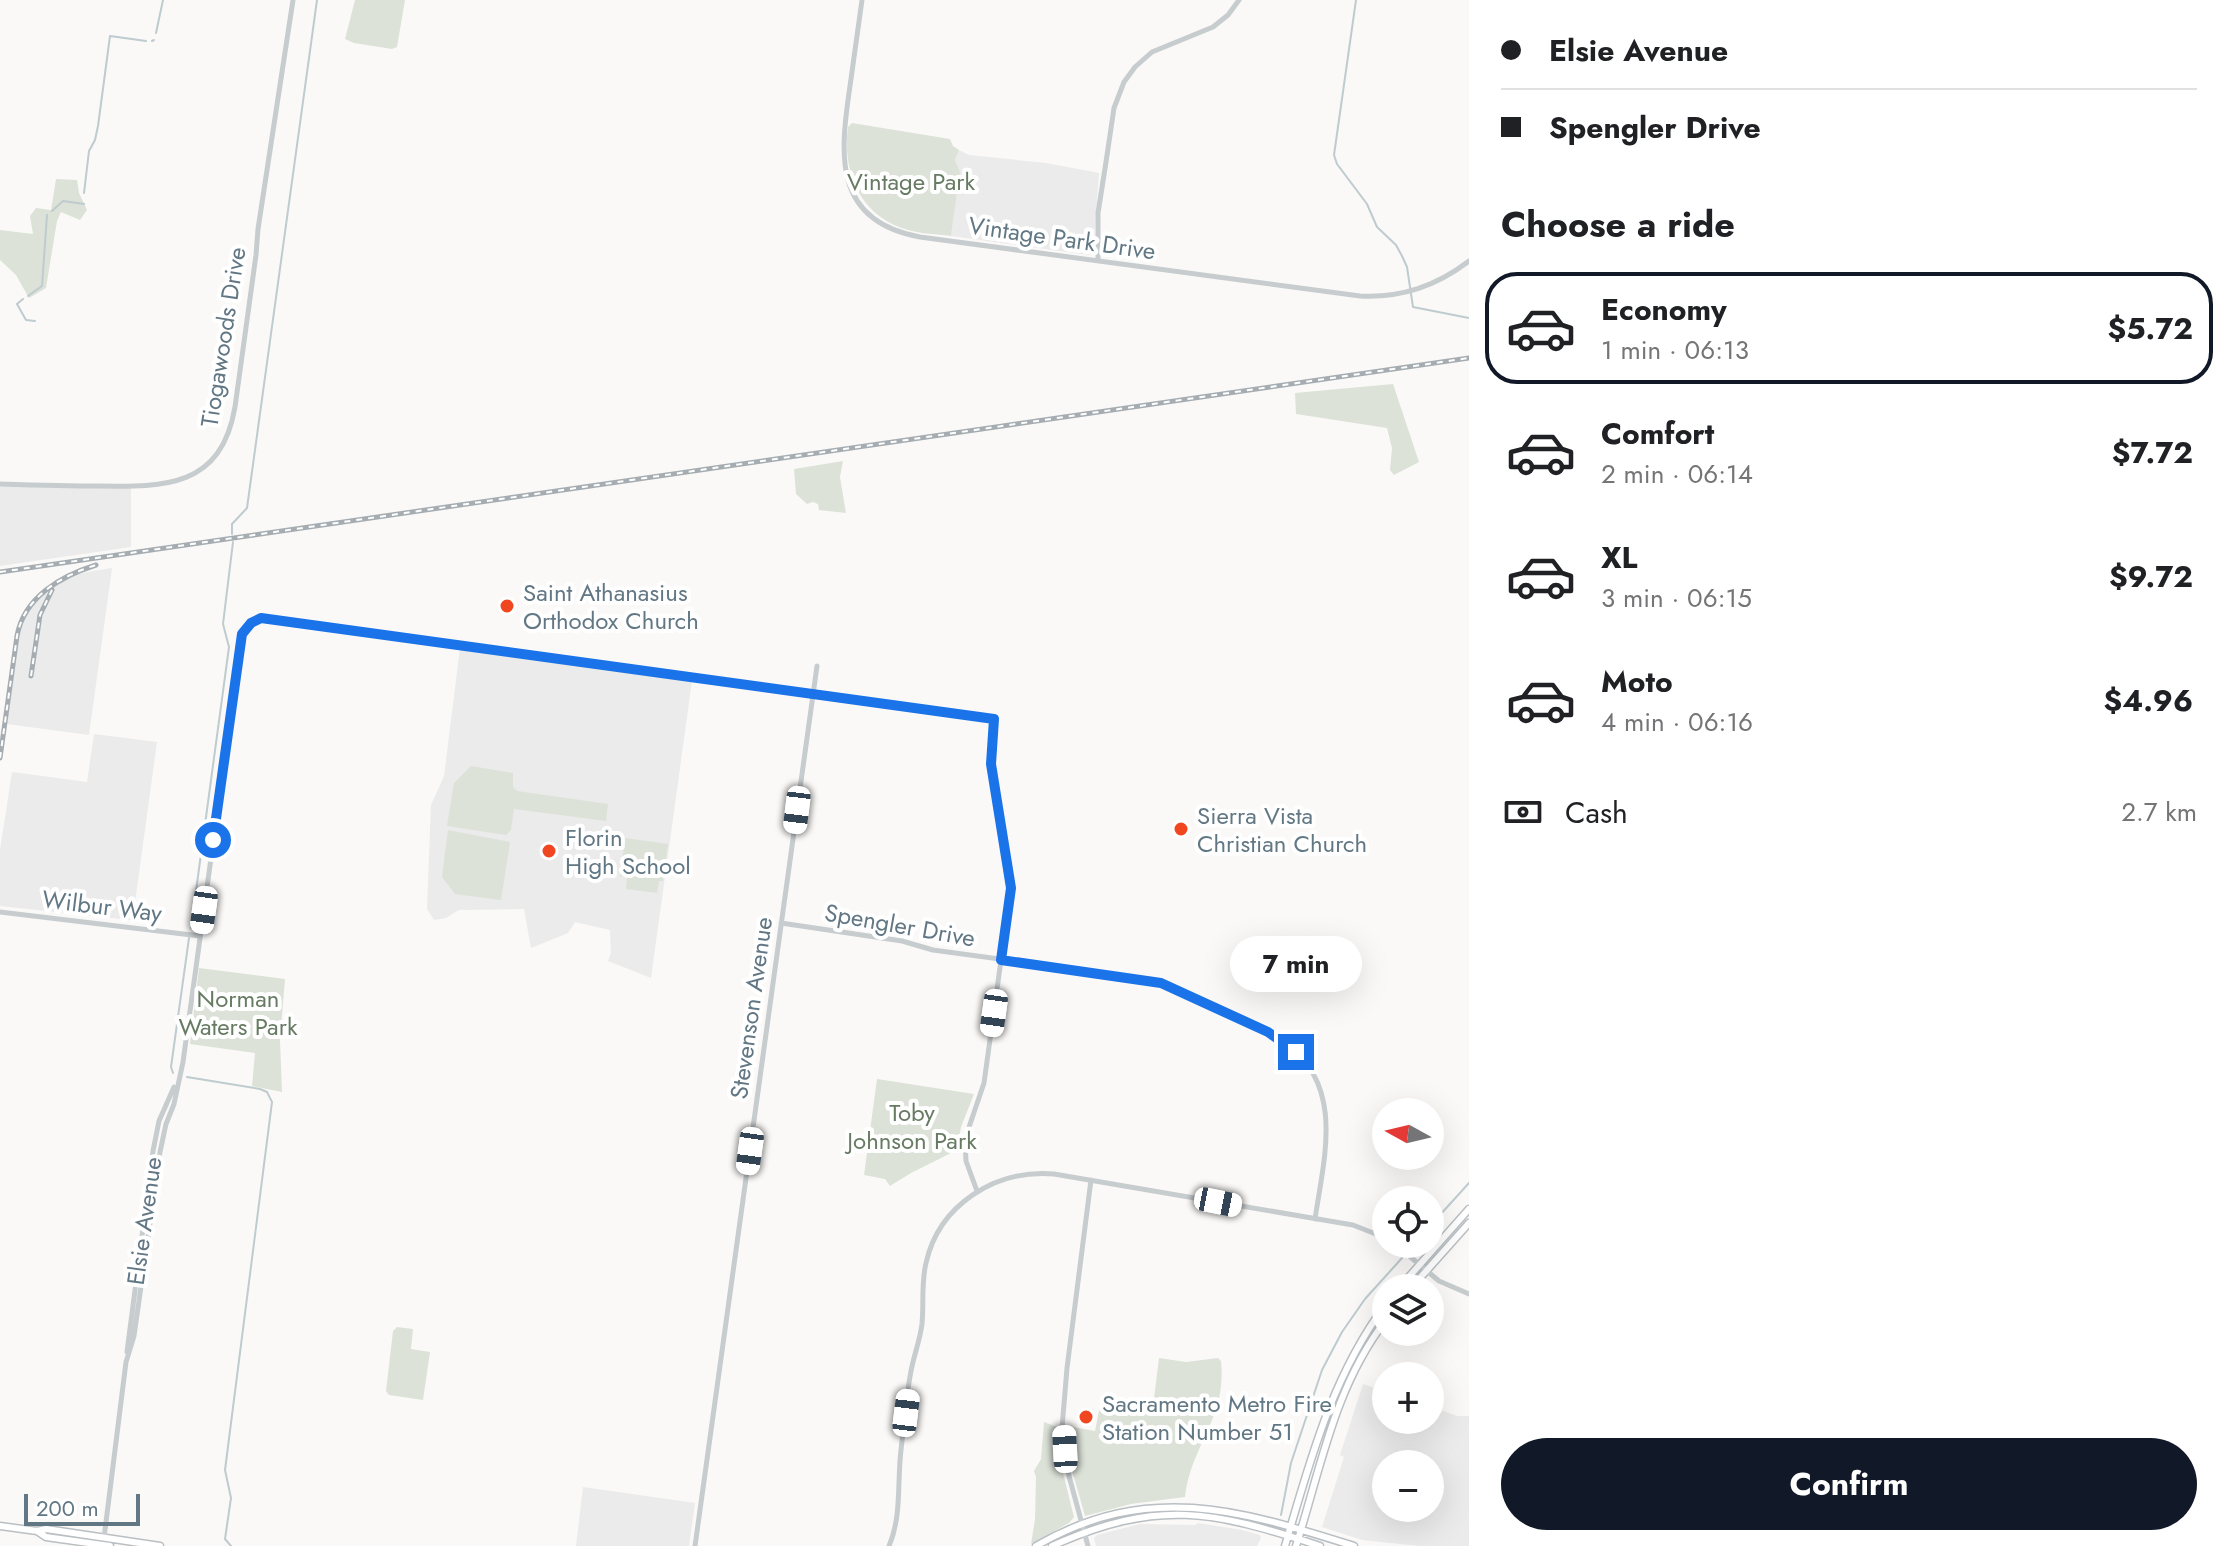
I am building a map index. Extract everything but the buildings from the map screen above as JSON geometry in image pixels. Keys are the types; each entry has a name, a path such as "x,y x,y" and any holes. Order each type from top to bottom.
{"main road":[{"path":"1412,1274 1469,1209"},
{"path":"1426,1272 1469,1223"},
{"path":"1285,1546 1324,1419 1339,1383 1372,1324"},
{"path":"1297,1542 1333,1416 1372,1340"},
{"path":"1036,1546 1081,1524 1146,1508 1174,1506 1230,1511 1354,1546"},
{"path":"1052,1546 1083,1533 1139,1517 1173,1514 1223,1518 1318,1546"},
{"path":"0,1526 37,1531 46,1529 105,1544 160,1546"}],"street":[{"name":"Tiogawoods Drive","path":"0,484 159,486 193,474 208,462 222,444 235,407 293,0"},
{"name":"Vintage Park Drive","path":"862,0 842,150 847,181 862,205 881,223 910,235 1360,296 1414,291 1435,284 1469,261"},
{"path":"1098,260 1100,200 1114,108 1124,82 1145,57 1213,27 1228,15 1239,0"},
{"name":"Elsie Avenue","path":"105,1544 126,1362 134,1336 148,1212 166,1124 174,1104 183,1062 241,640 251,623 261,618 813,694"},
{"name":"Stevenson Avenue","path":"695,1546 817,666"},
{"path":"813,694 994,719 991,764 1011,888 984,1083 965,1139 966,1161 977,1191"},
{"name":"Wilbur Way","path":"0,912 200,936"},
{"name":"Spengler Drive","path":"781,923 902,941 927,949 1153,980 1268,1032 1292,1048 1316,1079 1327,1114 1315,1219"},
{"path":"889,1546 898,1513 898,1472 910,1375 922,1320 927,1258 945,1221 977,1191 1013,1176 1032,1173 1091,1180 1359,1226 1372,1232"},
{"path":"1088,1546 1069,1476 1062,1421 1091,1180"},
{"path":"1413,1258 1426,1272 1451,1288 1469,1294"}],"shaded area":[{"path":"959,150 969,155 1046,163 1099,173 1093,253 1089,255 951,236 960,172 955,160"},
{"path":"0,484 131,487 131,547 0,566"},
{"path":"112,568 89,735 7,724 18,637 29,609 52,584 81,573"},
{"name":"Florin High School","path":"460,648 692,681 651,978 608,961 611,953 610,930 575,922 568,933 531,948 524,909 459,910 446,918 434,920 427,909 431,805 444,776"},
{"path":"94,734 157,742 133,917 130,920 0,906 0,850 12,772 87,782"},
{"path":"1363,1384 1372,1387 1372,1434 1444,1434 1444,1411 1469,1416 1469,1546 1420,1546 1362,1540 1322,1527 1344,1457 1340,1455"},
{"path":"583,1487 695,1503 689,1546 576,1546"},
{"path":"1198,1523 1242,1530 1261,1538 1257,1546 1096,1546 1094,1538 1140,1524"}],"green space":[{"path":"355,0 405,0 397,47 392,49 345,39"},
{"name":"Vintage Park","path":"852,123 950,139 959,150 955,160 960,172 951,236 913,231 891,224 866,204 848,160 848,127"},
{"path":"56,179 77,180 87,210 80,220 61,212 46,288 29,298 16,275 0,260 0,230 33,234 30,216 36,208 51,210"},
{"path":"1393,384 1419,462 1394,475 1390,470 1392,448 1387,428 1296,414 1295,393"},
{"path":"843,461 840,477 846,513 819,510 818,504 807,504 796,494 794,469"},
{"path":"471,766 513,773 513,787 517,791 608,804 606,821 514,809 511,830 506,835 447,826 454,783"},
{"path":"448,830 510,842 501,900 455,894 442,877"},
{"path":"625,838 668,844 663,881 659,881 657,893 626,889 627,877 620,876"},
{"name":"Norman Waters Park","path":"199,968 285,979 280,1040 282,1092 252,1086 255,1053 190,1044"},
{"name":"Toby Johnson Park","path":"877,1079 974,1094 961,1127 957,1150 890,1186 885,1179 864,1175"},
{"path":"397,1327 413,1329 411,1349 430,1352 423,1400 389,1395 386,1391 393,1331"},
{"path":"1159,1358 1186,1362 1218,1358 1221,1361 1219,1399 1194,1462 1185,1497 1131,1504 1085,1516 1071,1467 1067,1426 1095,1431 1100,1406 1152,1414"},
{"path":"1044,1422 1057,1427 1060,1461 1074,1517 1069,1523 1031,1544 1035,1519 1034,1471 1041,1459"}],"waterway":[{"path":"156,33 163,0"},
{"path":"232,534 232,524 247,508 317,0"},
{"path":"1356,0 1334,155 1337,164 1367,204 1377,227 1396,245 1402,256 1407,267 1413,307 1469,318"},
{"path":"84,193 89,151 98,126 110,36 146,41"},
{"path":"52,211 63,201 84,204"},
{"path":"28,296 42,286 47,215"},
{"path":"23,299 17,304 26,320 35,321"},
{"path":"191,928 229,647 223,624 233,542"},
{"path":"173,1073 171,1067 189,938"},
{"path":"187,1077 260,1089 267,1092 272,1102 225,1470 231,1498 225,1539 231,1546"},
{"path":"1444,1211 1469,1183"},
{"path":"1281,1515 1291,1463 1322,1370 1342,1332 1365,1299 1402,1258"}],"railway":[{"path":"0,572 1469,358"},
{"path":"0,758 21,622 27,610 46,590 70,575 96,565"},
{"path":"31,676 40,615 52,590"}],"place":[{"name":"Saint Athanasius Orthodox Church","path":"507,606"},
{"name":"Sierra Vista Christian Church","path":"1181,829"},
{"name":"Florin High School","path":"549,851"},
{"name":"Sacramento Metro Fire Station Number 51","path":"1086,1417"}],"route":[{"path":"213,840 242,634 251,623 261,618 994,719 991,764 1011,888 1001,960 1153,980 1268,1032 1296,1052"}]}
